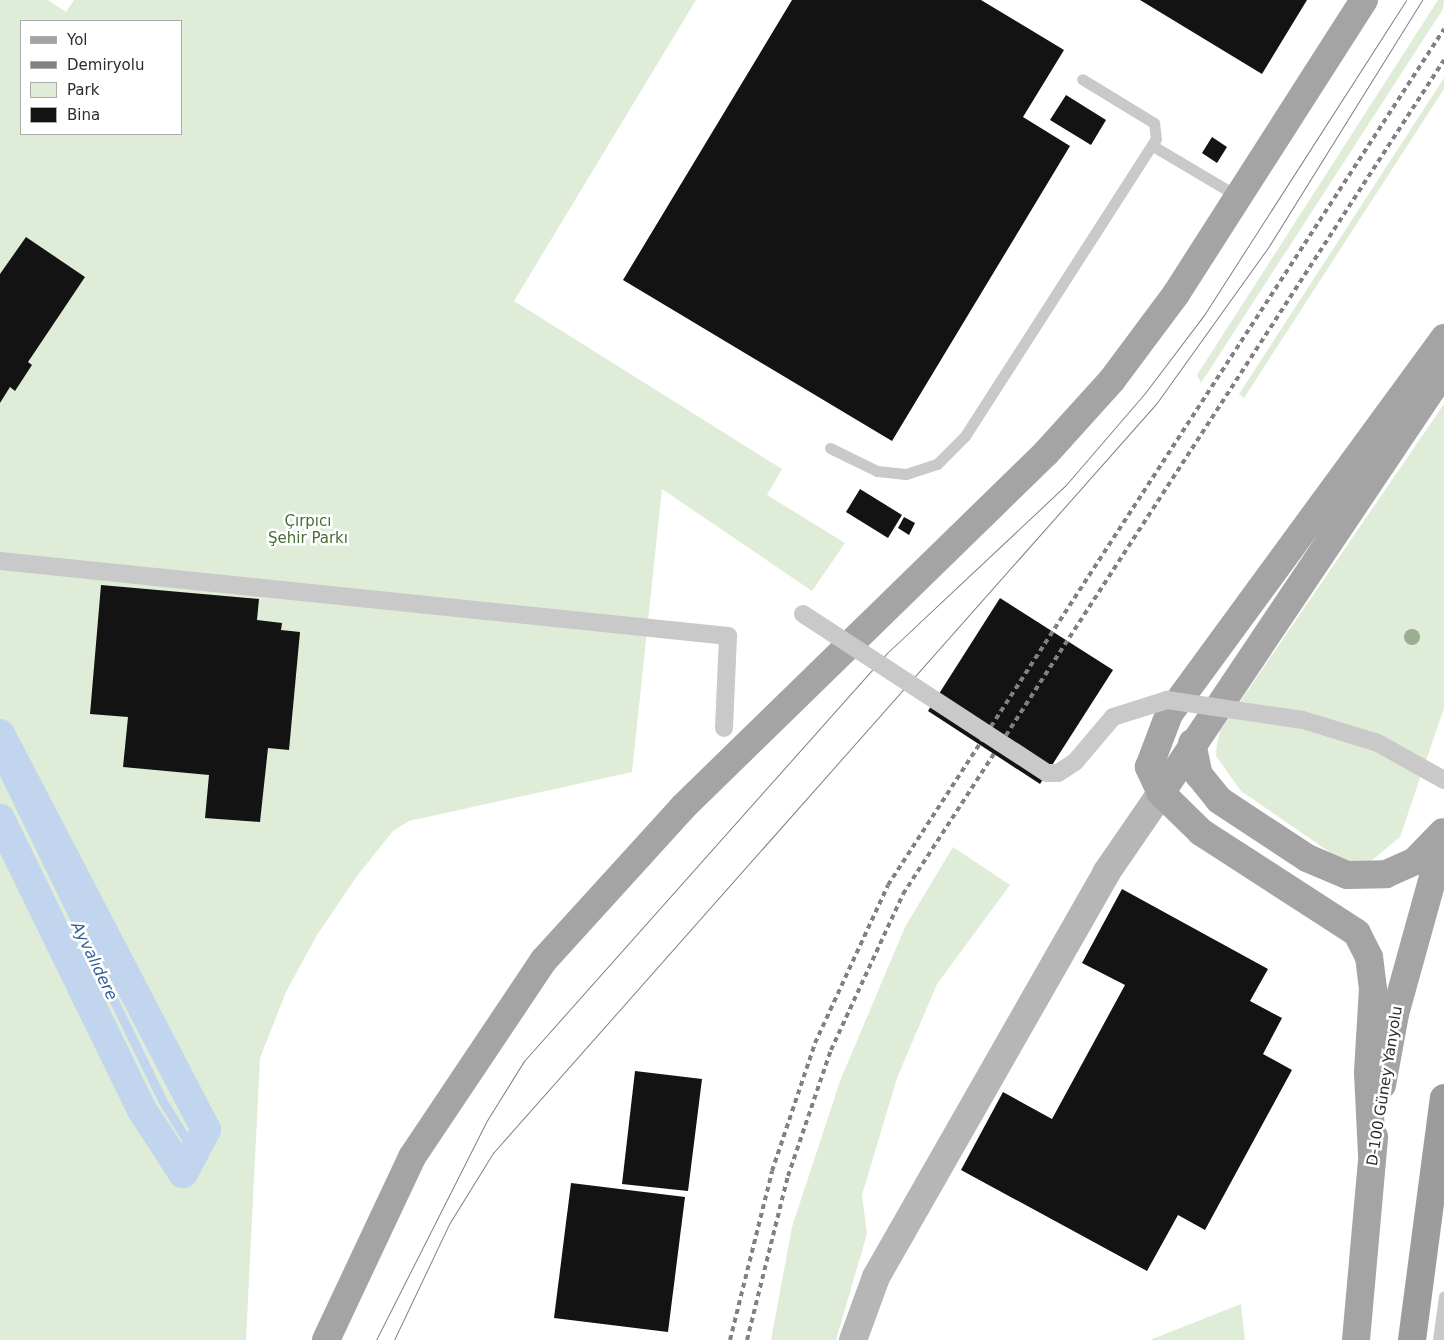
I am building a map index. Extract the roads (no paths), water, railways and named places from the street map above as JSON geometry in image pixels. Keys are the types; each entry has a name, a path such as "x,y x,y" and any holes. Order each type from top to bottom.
{"highway":[{"path":"1412,1340 1444,1098"}],"main road":[{"path":"326,1340 412,1157 544,960 683,807 1046,453 1112,380 1240,197 1364,0"},
{"path":"1372,1155 1368,1072 1373,989 1369,957 1356,933 1201,832 1161,794 1149,767 1168,714 1444,338"},
{"path":"853,1340 876,1276 1106,873 1161,794 1192,743 1444,371"},
{"path":"1192,743 1199,775 1219,800 1307,858 1346,874 1386,874 1415,861 1444,831"},
{"name":"D-100 Güney Yanyolu","path":"1356,1340 1372,1155 1395,1014 1444,837"}],"street":[{"path":"0,561 728,636 724,728"},
{"path":"803,614 1047,773 1058,773 1075,762 1113,717 1167,700 1303,720 1378,744 1444,780"}],"lane":[{"path":"830,448 892,474 922,470 947,455 965,436 1153,146 1154,123 1082,79"},
{"path":"1153,146 1240,197"},
{"path":"1438,1340 1444,1296"}],"waterway":[{"path":"0,734 206,1130 183,1173 142,1110 0,819"},
{"name":"Ayvalıdere","path":"0,766 162,1100 194,1152"}],"tram line":[{"path":"376,1340 486,1122 524,1061 887,653 1065,486 1145,393 1204,315 1406,0"},
{"path":"394,1340 449,1224 493,1153 1156,404 1269,246 1422,0"}],"railway":[{"path":"730,1340 772,1171 815,1043 888,885 1444,29"},
{"path":"747,1340 788,1176 831,1050 903,894 1444,60"}],"park label":[{"name":"Çırpıcı Şehir Parkı","path":"308,530"}]}
